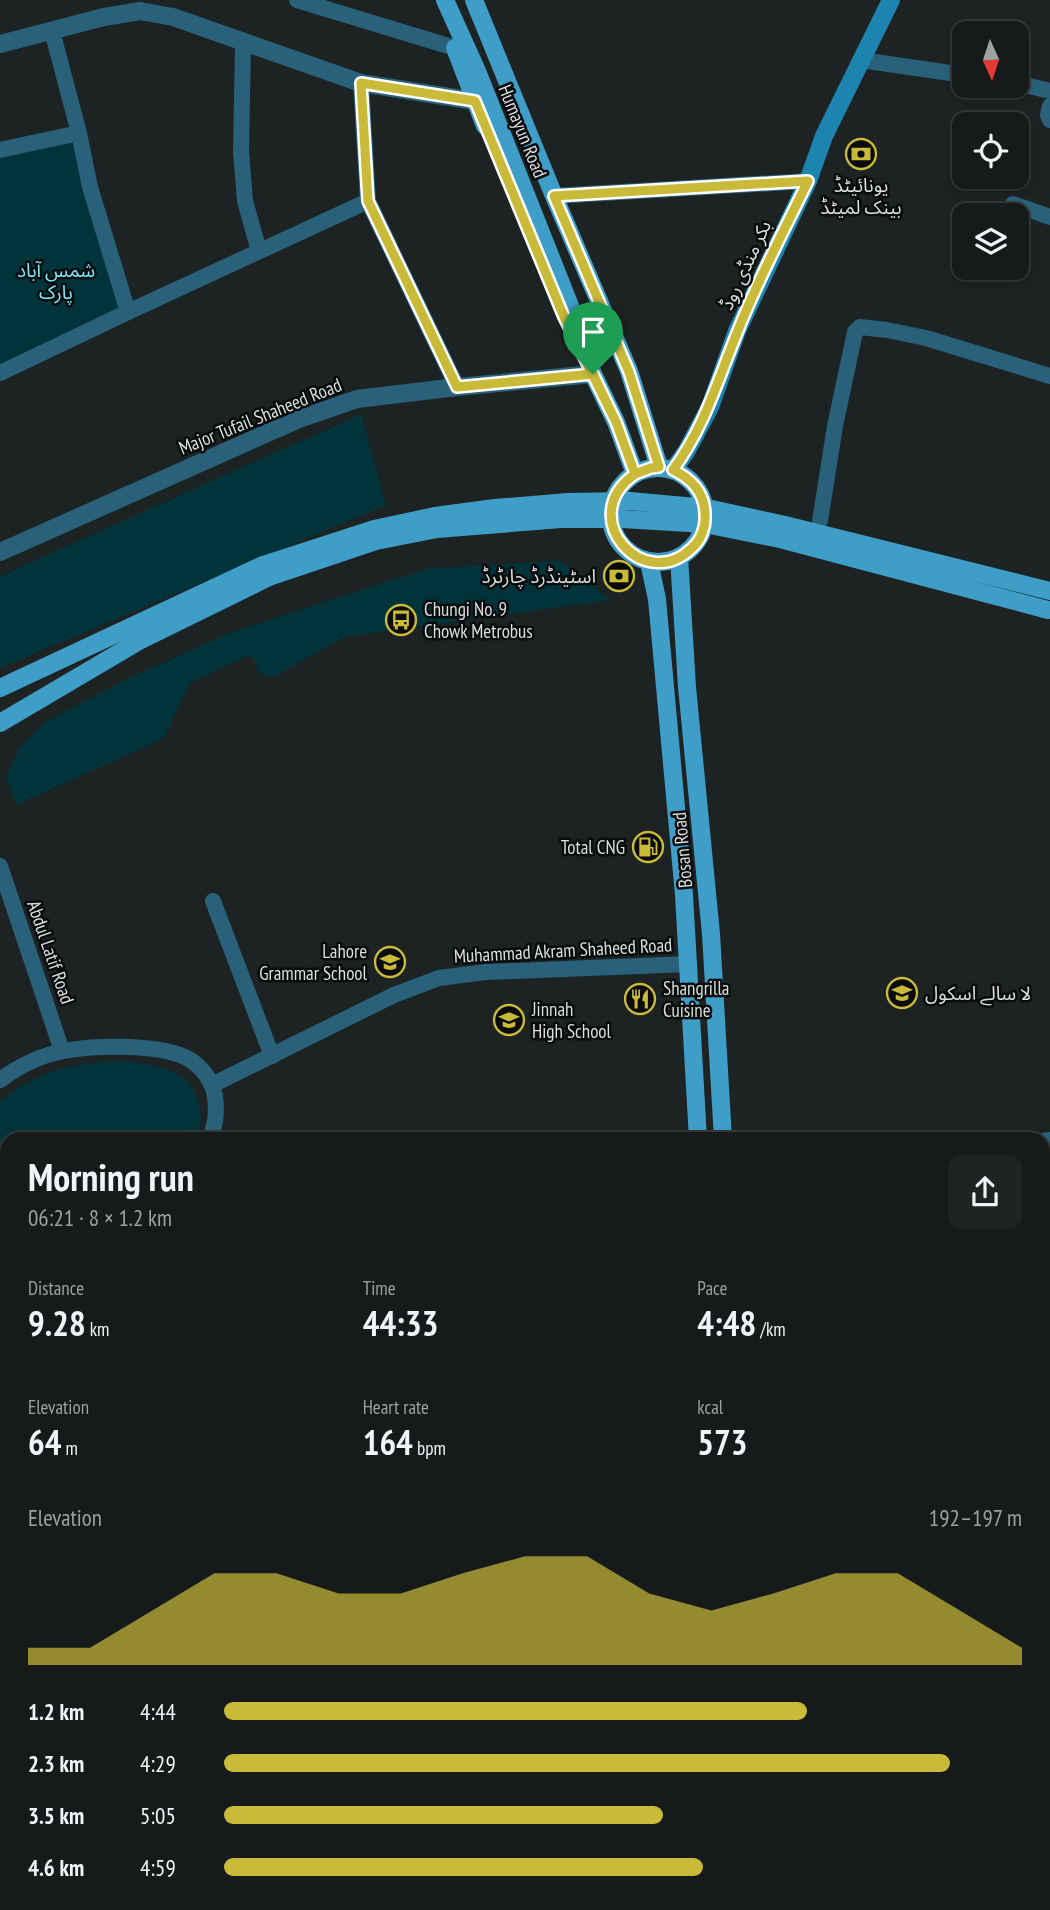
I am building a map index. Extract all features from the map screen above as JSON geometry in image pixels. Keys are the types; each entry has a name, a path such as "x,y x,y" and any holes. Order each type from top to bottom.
{"main road":[{"path":"444,0 455,48 475,101 564,317 593,374"},
{"name":"Humayun Road","path":"444,0 477,71 571,308 593,374 616,422 635,474"},
{"name":"Humayun Road","path":"474,0 629,372 666,469"},
{"name":"بکر منڈی روڈ","path":"666,469 686,452 710,407 737,331 808,181 824,136 891,0"},
{"path":"651,468 666,469 684,475 701,493 706,519 703,533 696,544 679,557 664,562 649,562 634,556 621,545 613,531 610,517 617,490 635,474 651,468"},
{"path":"0,688 266,571 374,529 435,516 495,508 568,502 630,501 720,511 1050,591"},
{"path":"0,723 139,640 266,571 376,541 437,528 562,519 705,524 780,539 1050,610"},
{"name":"Bosan Road","path":"679,557 687,687 710,934 723,1132"},
{"name":"Bosan Road","path":"649,562 657,598 684,895 698,1132"}],"street":[{"path":"297,0 455,48"},
{"path":"0,44 140,10 173,18 361,83 475,101"},
{"path":"52,31 90,187 128,312"},
{"path":"243,43 241,151 244,201 259,251"},
{"path":"861,60 952,73"},
{"path":"361,83 368,201 457,387"},
{"path":"1029,86 1050,91"},
{"path":"1050,106 1050,120"},
{"path":"0,150 79,133"},
{"path":"554,196 808,181"},
{"path":"0,373 368,201"},
{"path":"1029,210 1050,217"},
{"path":"820,521 835,426 855,332 860,327 926,338 1050,376"},
{"name":"Major Tufail Shaheed Road","path":"0,552 299,419 357,399 593,374"},
{"name":"Abdul Latif Road","path":"0,866 62,1051"},
{"path":"212,901 272,1056"},
{"name":"Muhammad Akram Shaheed Road","path":"212,1085 394,995 439,978 486,972 689,964"},
{"path":"0,1080 21,1067 62,1051 104,1046 166,1052 192,1061 204,1072 212,1085 216,1106 213,1132"}],"green space":[{"name":"شمس آباد پارک","path":"75,138 124,311 0,371 0,154"},
{"path":"361,414 386,505 0,668 0,576"},
{"path":"561,561 611,600 344,637 274,677 259,674 255,661 249,655 191,682 163,739 16,805 6,776 19,748 45,722 131,677 229,633 429,568"},
{"path":"127,1061 158,1066 183,1078 199,1102 201,1121 198,1132 0,1132 0,1101 45,1074 91,1063"}],"place":[{"name":"یونائیٹڈ بینک لمیٹڈ","path":"861,154"},
{"name":"اسٹینڈرڈ چارٹرڈ","path":"619,576"},
{"name":"Chungi No. 9 Chowk Metrobus","path":"401,620"},
{"name":"Total CNG","path":"648,847"},
{"name":"Lahore Grammar School","path":"390,962"},
{"name":"لا سالے اسکول","path":"902,993"},
{"name":"Shangrilla Cuisine","path":"640,999"},
{"name":"Jinnah High School","path":"509,1020"}],"route":[{"path":"593,374 457,387 368,201 361,83 475,101 564,317 593,374 616,422 635,474 617,490 610,517 613,531 621,545 634,556 649,562 664,562 679,557 689,551 703,533 706,519 701,493 694,483 673,470 710,407 737,331 808,181 554,196 629,372 659,467 635,474 616,422 593,374"}]}
